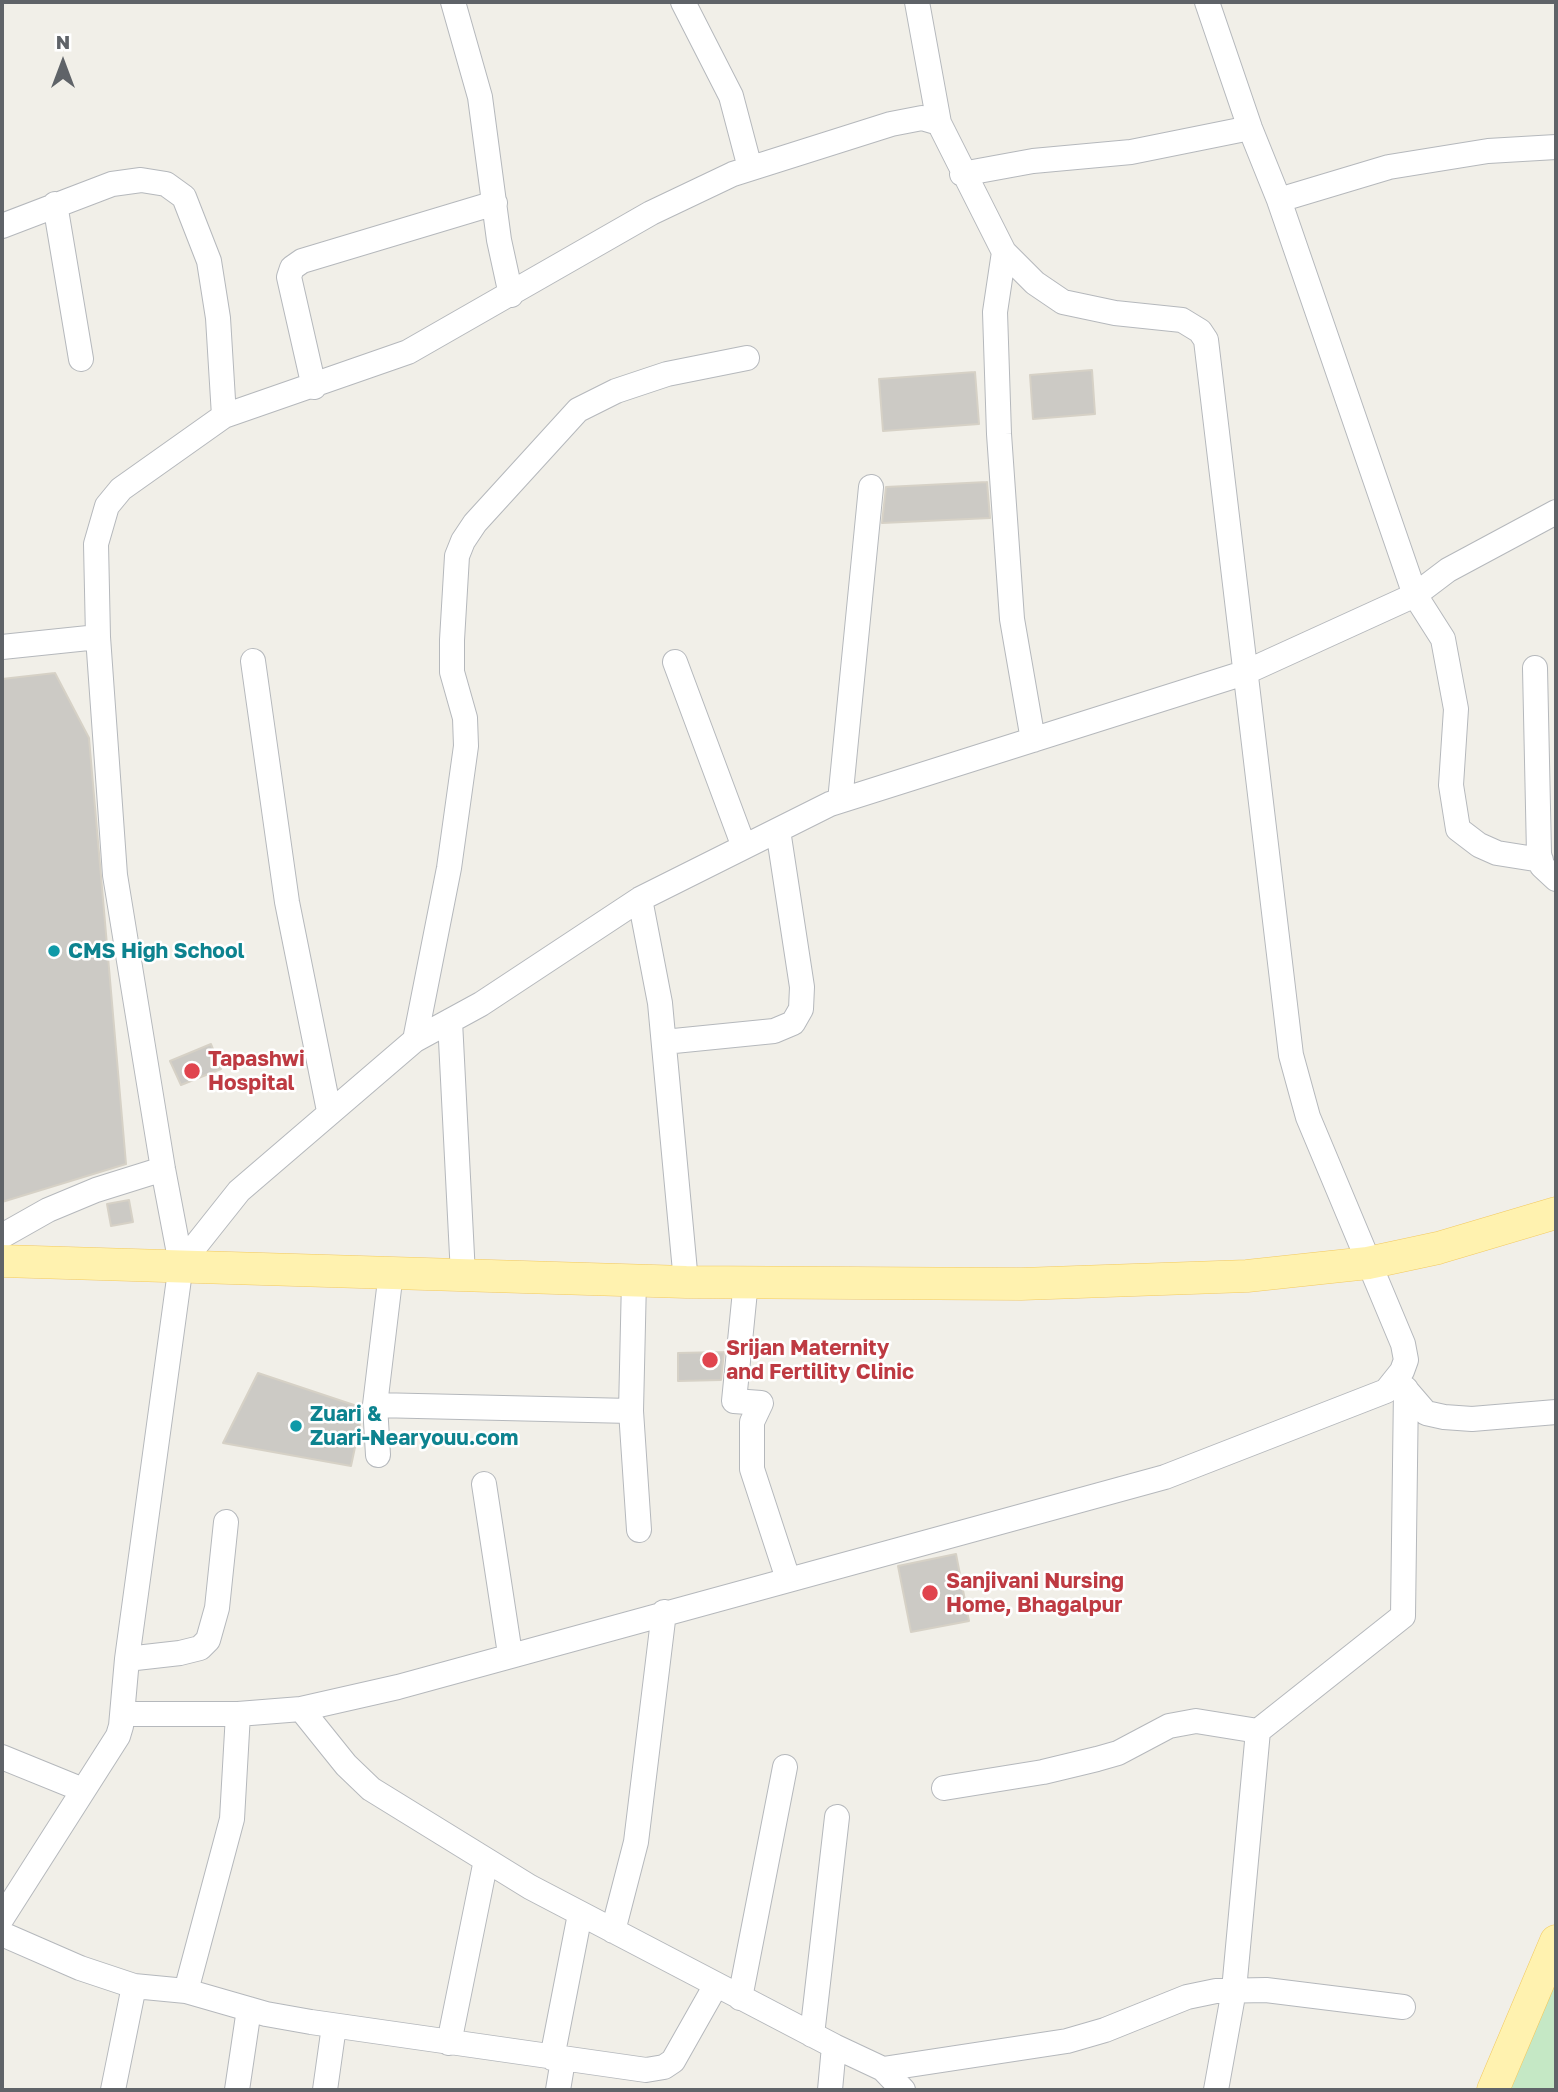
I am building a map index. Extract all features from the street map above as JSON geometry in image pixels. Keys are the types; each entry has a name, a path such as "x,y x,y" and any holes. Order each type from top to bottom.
{"main road":[{"path":"2,1261 181,1264 686,1282 1034,1283 1247,1276 1368,1263 1438,1248 1556,1213"},
{"path":"1493,2090 1556,1941"}],"street":[{"path":"453,2 480,97 511,295"},
{"path":"683,2 731,96 750,168"},
{"path":"916,2 939,123"},
{"path":"1207,2 1250,128 1279,200 1415,595 1436,625 1447,658 1456,709 1451,785 1458,829 1479,845 1497,853 1541,860"},
{"path":"2,1918 118,1736 181,1264 115,875 98,637 96,544 107,506 121,489 224,416 314,387 408,352 651,213 750,168 891,124 922,118 939,123 944,128 962,174 1004,252 1035,283 1063,302 1115,313 1182,320 1200,331 1206,341 1292,1055 1308,1117 1404,1344 1406,1360 1401,1384 1404,1616 1258,1731 1234,1990 1216,2090"},
{"path":"962,174 1033,161 1153,149 1250,128"},
{"path":"1279,200 1389,167 1488,150 1556,147"},
{"path":"2,226 112,184 141,180 166,184 184,197 209,261 218,318 224,416"},
{"path":"314,387 289,277 292,268 302,261 495,203"},
{"path":"55,204 81,359"},
{"path":"1004,252 995,312 999,434 1012,620 1033,740"},
{"path":"415,1040 449,868 466,746 465,718 452,672 457,556 464,541 475,523 579,410 616,391 667,374 747,358"},
{"path":"840,801 871,487"},
{"path":"181,1264 239,1191 329,1111 415,1040 450,1021 640,899 840,801 1244,673 1415,595 1448,570 1556,512"},
{"path":"2,647 98,637"},
{"path":"253,661 287,902 329,1111"},
{"path":"675,662 744,847"},
{"path":"1535,668 1541,860 1542,866 1556,879"},
{"path":"664,1042 774,1031 793,1023 802,1009 802,987 778,831"},
{"path":"640,899 660,1003 686,1282"},
{"path":"450,1021 463,1275"},
{"path":"2,1236 48,1210 96,1190 163,1169"},
{"path":"379,1455 376,1405 391,1272"},
{"path":"634,1280 631,1411 639,1530"},
{"path":"746,1282 734,1401 761,1403 752,1422 752,1469 788,1579"},
{"path":"1401,1384 1426,1413 1444,1417 1472,1419 1556,1412"},
{"path":"123,1714 238,1714 301,1709 398,1687 510,1654 1165,1477 1401,1384"},
{"path":"376,1405 631,1411"},
{"path":"484,1484 510,1654"},
{"path":"127,1659 200,1648 208,1640 217,1608 226,1521"},
{"path":"613,1931 633,1858 664,1612"},
{"path":"301,1709 346,1765 371,1788 486,1860 580,1914 811,2035 883,2069 903,2090"},
{"path":"186,1991 232,1819 238,1714"},
{"path":"944,1788 1043,1772 1097,1759 1118,1753 1169,1726 1196,1721 1258,1731"},
{"path":"2,1757 83,1790"},
{"path":"740,1998 785,1767"},
{"path":"811,2035 837,1817"},
{"path":"449,2043 486,1860"},
{"path":"558,2090 557,2059 580,1914"},
{"path":"2,1934 80,1968 134,1986 186,1991 249,2009 334,2026 646,2070 664,2067 680,2049 716,1985"},
{"path":"113,2090 134,1986"},
{"path":"883,2069 1067,2041 1105,2030 1187,1997 1234,1990 1266,1990 1404,2007"},
{"path":"236,2090 249,2009"},
{"path":"325,2090 334,2026"},
{"path":"830,2090 834,2046"}],"green space":[{"path":"1556,1941 1556,2090 1493,2090"}],"building":[{"path":"1092,370 1095,414 1033,419 1030,375"},
{"path":"975,372 979,424 883,431 879,379"},
{"path":"987,482 990,518 882,523 886,487"},
{"name":"CMS High School","path":"55,673 89,738 126,1164 2,1202 2,679"},
{"path":"211,1044 221,1069 181,1085 170,1061"},
{"path":"129,1200 133,1222 111,1226 107,1204"},
{"path":"724,1352 721,1380 678,1381 678,1353"},
{"name":"Zuari & Zuari-Nearyouu.com","path":"258,1373 360,1407 361,1419 351,1466 223,1443"},
{"path":"956,1554 969,1621 911,1632 898,1566"}],"place":[{"name":"CMS High School","path":"54,951"},
{"name":"Tapashwi Hospital","path":"192,1071"},
{"name":"Srijan Maternity and Fertility Clinic","path":"710,1360"},
{"name":"Zuari & Zuari-Nearyouu.com","path":"296,1426"},
{"name":"Sanjivani Nursing Home, Bhagalpur","path":"930,1593"}]}
